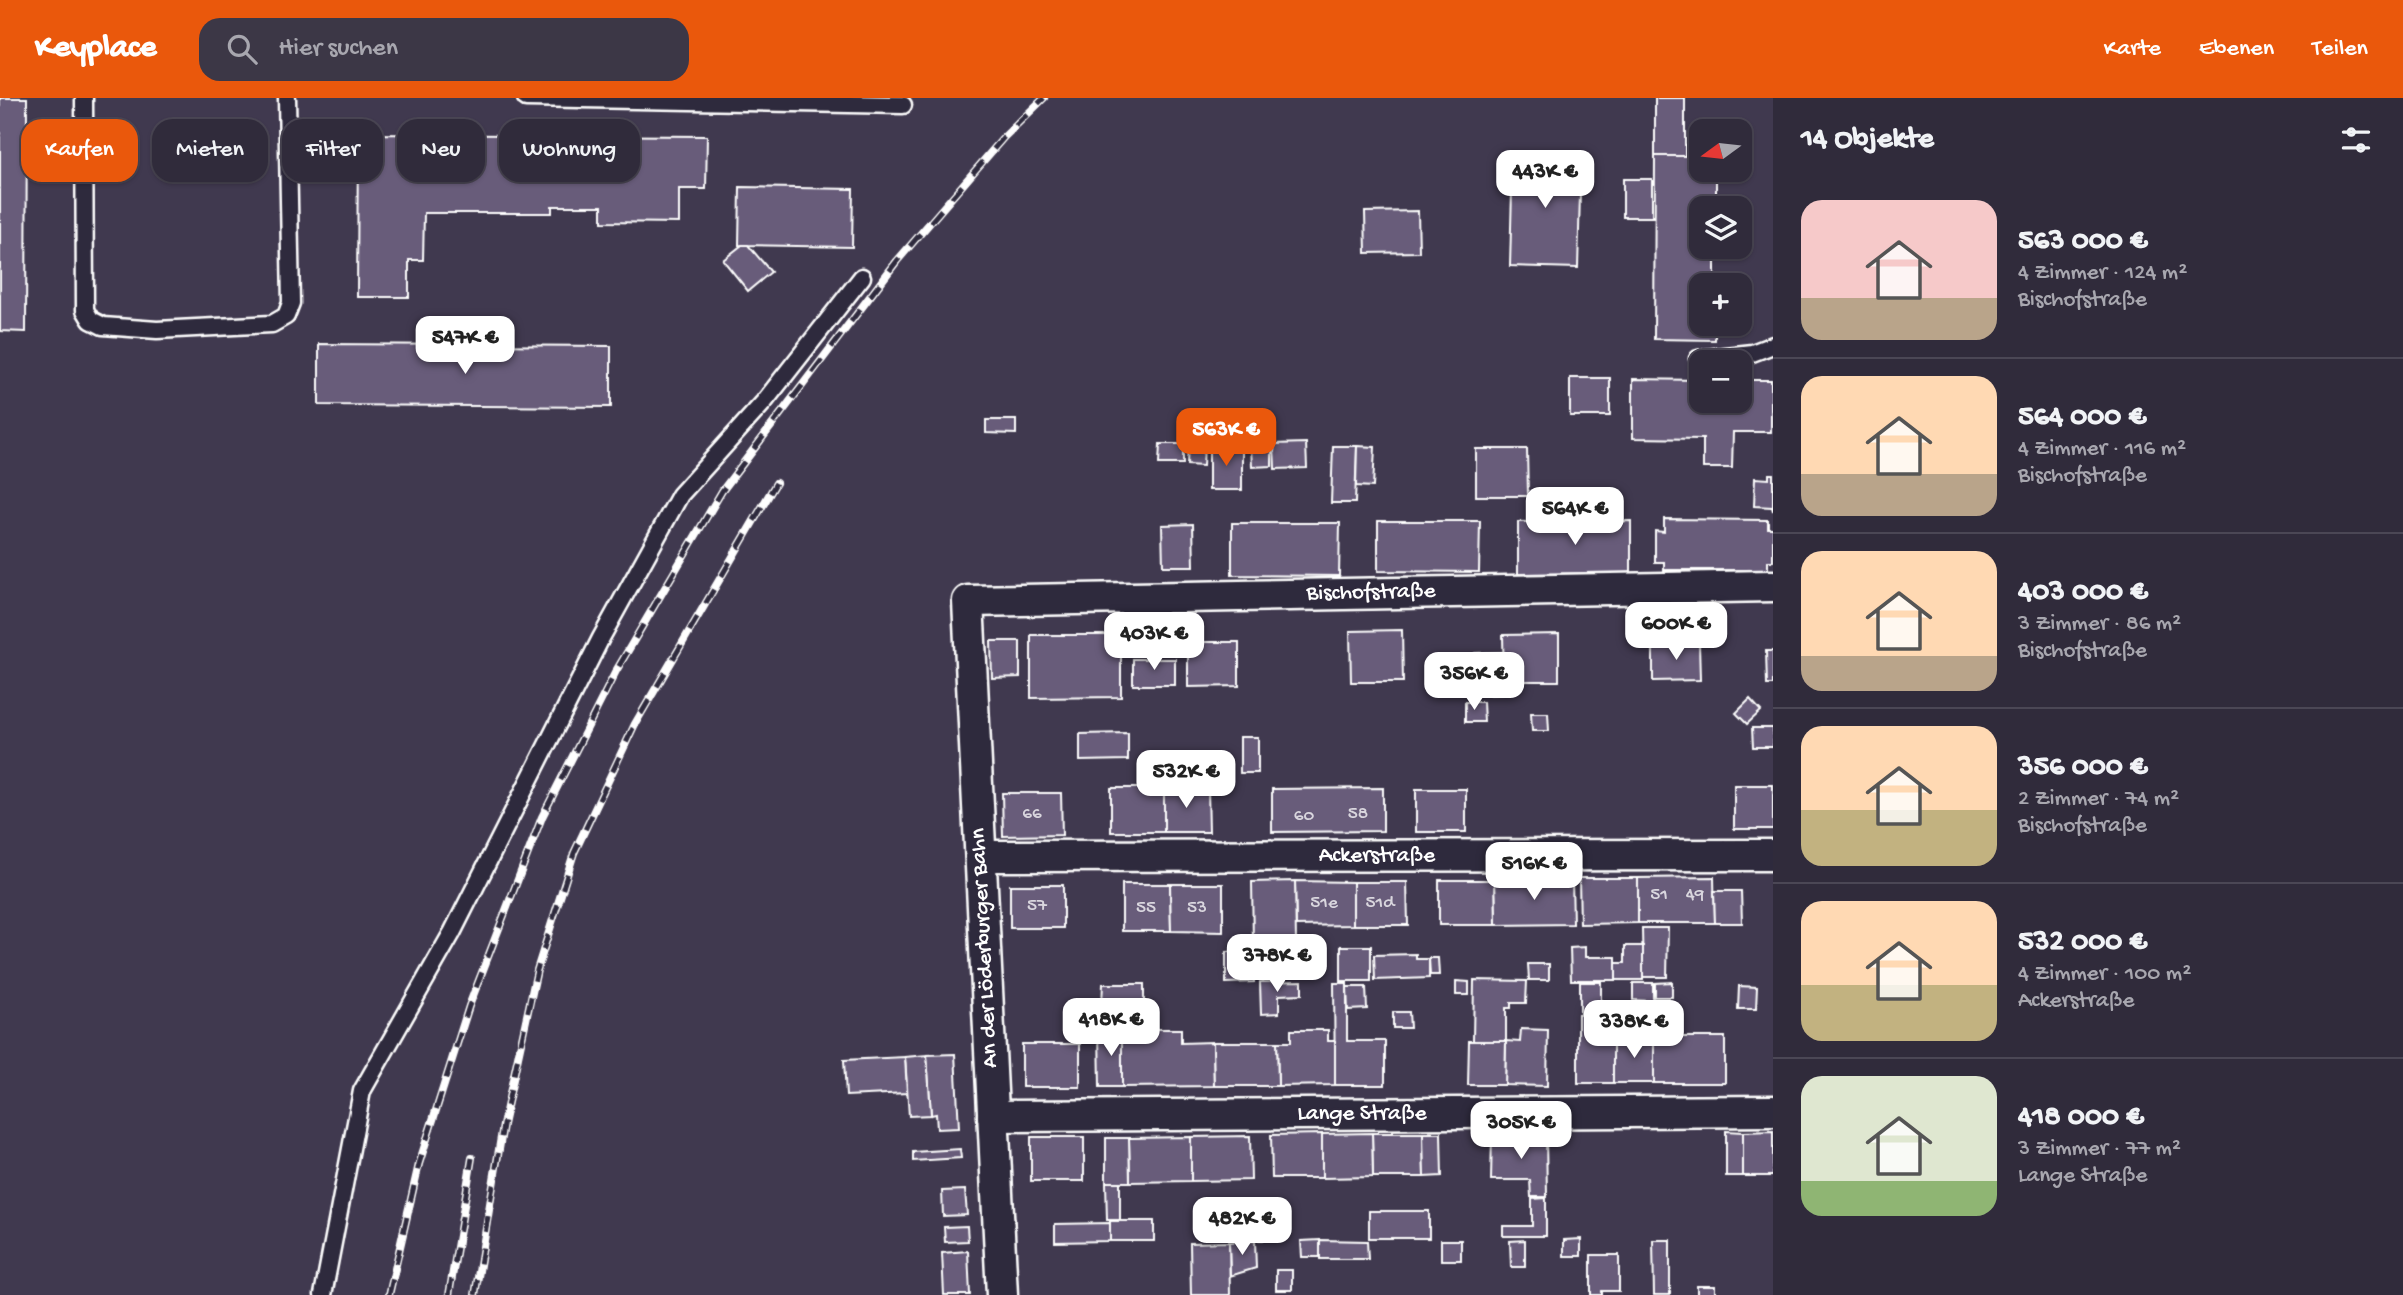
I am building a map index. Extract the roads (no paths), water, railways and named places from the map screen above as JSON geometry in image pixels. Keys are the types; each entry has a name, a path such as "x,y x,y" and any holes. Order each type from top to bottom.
{"street":[{"name":"Bischofstraße","path":"968,601 1773,586"},
{"name":"An der Löderburger Bahn","path":"968,601 1002,1295"},
{"name":"Ackerstraße","path":"981,856 1773,855"},
{"name":"Lange Straße","path":"993,1116 1773,1111"}],"lane":[{"path":"84,98 85,310 91,320 103,326 157,330 272,324 286,316 290,303 286,98"},
{"path":"526,98 903,106"},
{"path":"323,1295 362,1090 452,933 601,638 680,495 764,402 862,277"},
{"path":"1752,353 1773,345"}],"railway":[{"path":"389,1295 419,1164 469,1006 542,817 616,671 722,491 897,261 1004,137 1044,98"},
{"path":"475,1295 503,1125 537,970 574,853 635,724 776,483"},
{"path":"449,1295 472,1158"}]}
